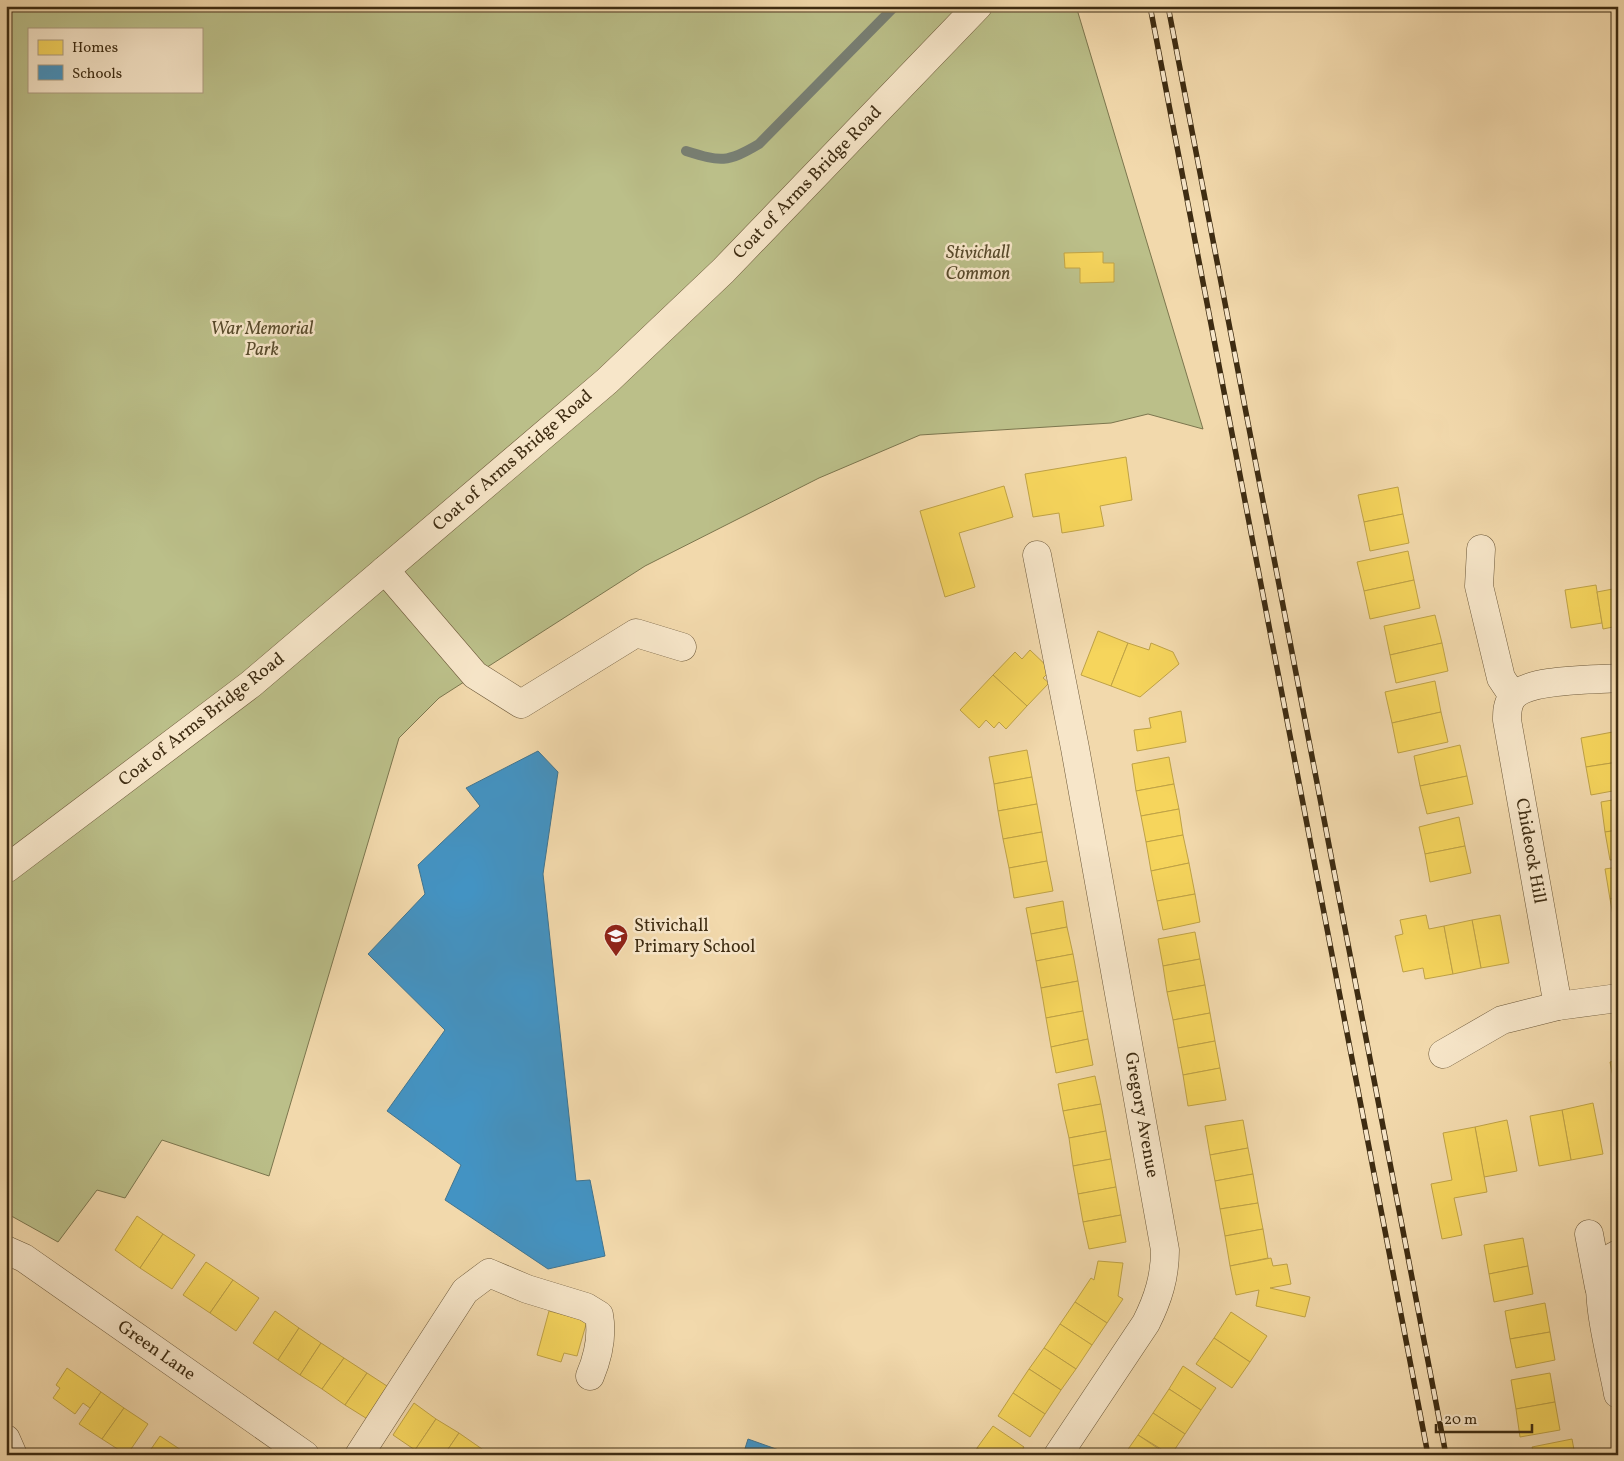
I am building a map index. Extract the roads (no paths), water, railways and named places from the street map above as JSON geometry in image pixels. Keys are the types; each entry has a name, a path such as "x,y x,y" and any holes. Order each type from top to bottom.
{"street":[{"name":"Coat of Arms Bridge Road","path":"6,869 251,684 607,381 723,271 978,6"},
{"path":"1481,550 1479,586 1501,678 1513,696 1522,689 1536,684 1618,678"},
{"name":"Gregory Avenue","path":"1037,555 1075,748 1163,1235 1165,1262 1157,1301 1146,1323 1058,1455"},
{"path":"385,570 475,674 521,704 636,633 682,647"},
{"name":"Chideock Hill","path":"1513,696 1507,708 1507,720 1558,1006"},
{"path":"1443,1054 1502,1020 1558,1006 1618,998"},
{"path":"1590,1234 1618,1394"},
{"name":"Green Lane","path":"6,1250 32,1264 305,1455"},
{"path":"1600,1291 1602,1270 1610,1258 1618,1254"},
{"path":"358,1455 464,1292 489,1273 528,1289 586,1307 598,1315 601,1326 598,1358 590,1376"},
{"path":"6,1439 13,1455"}],"waterway":[{"path":"686,151 716,159 724,159 739,155 759,144 895,6"}],"railway":[{"path":"1150,6 1428,1455"},
{"path":"1168,6 1446,1455"}],"place":[{"name":"Stivichall Primary School","path":"616,957"}],"park label":[{"name":"Stivichall Common","path":"978,263"},
{"name":"War Memorial Park","path":"262,339"}]}
